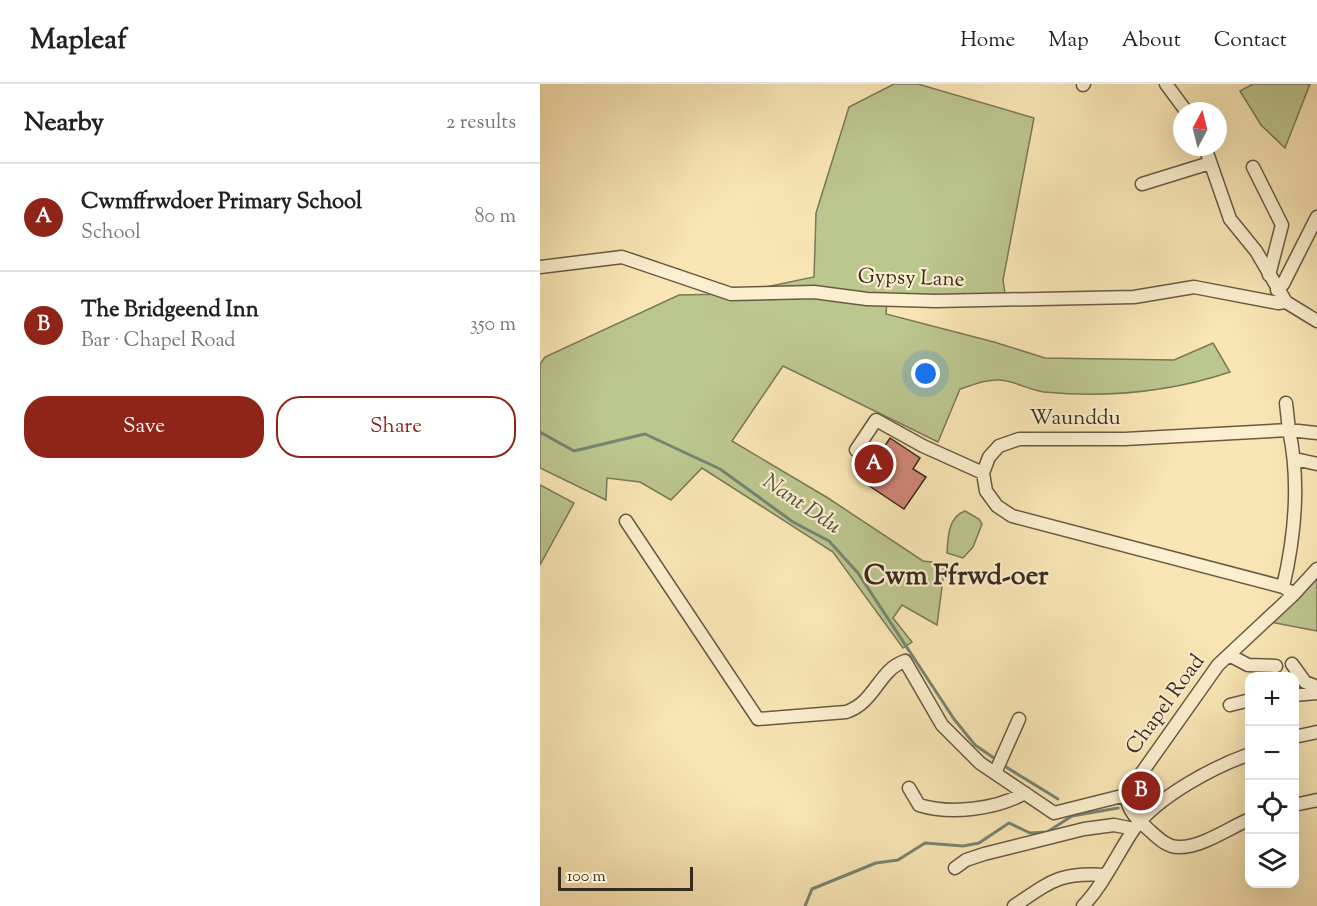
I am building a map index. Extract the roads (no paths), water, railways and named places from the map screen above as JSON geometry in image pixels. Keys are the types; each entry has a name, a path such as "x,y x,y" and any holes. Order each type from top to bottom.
{"street":[{"path":"1166,84 1179,102"},
{"path":"1208,156 1230,219 1256,251 1277,290 1289,303 1315,320"},
{"path":"1142,184 1210,163"},
{"path":"1253,167 1282,225 1269,275"},
{"path":"1277,290 1283,284 1317,217"},
{"name":"Gypsy Lane","path":"540,267 622,257 731,294 814,292 867,299 936,301 1134,297 1194,287 1278,303 1289,303"},
{"path":"1283,587 1294,515 1295,459 1286,403"},
{"path":"856,450 876,420 923,446 984,473 986,491 997,506 1012,516 1283,587 1294,594"},
{"name":"Waunddu","path":"984,473 989,457 999,446 1018,439 1125,439 1289,430 1317,433"},
{"path":"1295,459 1317,464"},
{"path":"626,521 758,719 846,712 856,709 867,700 895,664 905,660 942,725 980,763 1054,813 1125,795 1128,809 1137,825 1164,843 1179,848 1245,821"},
{"name":"Chapel Road","path":"1125,795 1218,665 1294,594 1317,569"},
{"path":"1229,655 1248,665 1276,666"},
{"path":"1292,664 1305,682 1317,687"},
{"path":"1299,695 1317,693"},
{"path":"1230,705 1245,701"},
{"path":"995,773 1019,719"},
{"path":"1299,736 1317,732"},
{"path":"1083,906 1137,825 1158,803 1228,762 1245,756"},
{"path":"909,788 919,805 965,809 1004,803 1025,793"},
{"path":"1299,804 1317,801"},
{"path":"955,868 966,860 984,854 1084,829 1137,825"},
{"path":"1014,906 1062,877 1075,873 1105,875"}],"waterway":[{"name":"Nant Ddu","path":"540,432 574,451 645,434 720,469 793,522 829,541 858,573 954,719 975,745 994,758"},
{"name":"Nant Ddu","path":"1006,767 1058,799"},
{"path":"805,906 812,889 876,863 898,860 925,843 963,846 979,843 1009,823 1030,833 1047,832 1072,816 1118,808"}],"place":[{"name":"Cwmffrwdoer Primary School","path":"874,464"},
{"name":"The Bridgeend Inn","path":"1141,791"}],"district":[{"name":"Cwm Ffrwd-oer","path":"956,577"}]}
